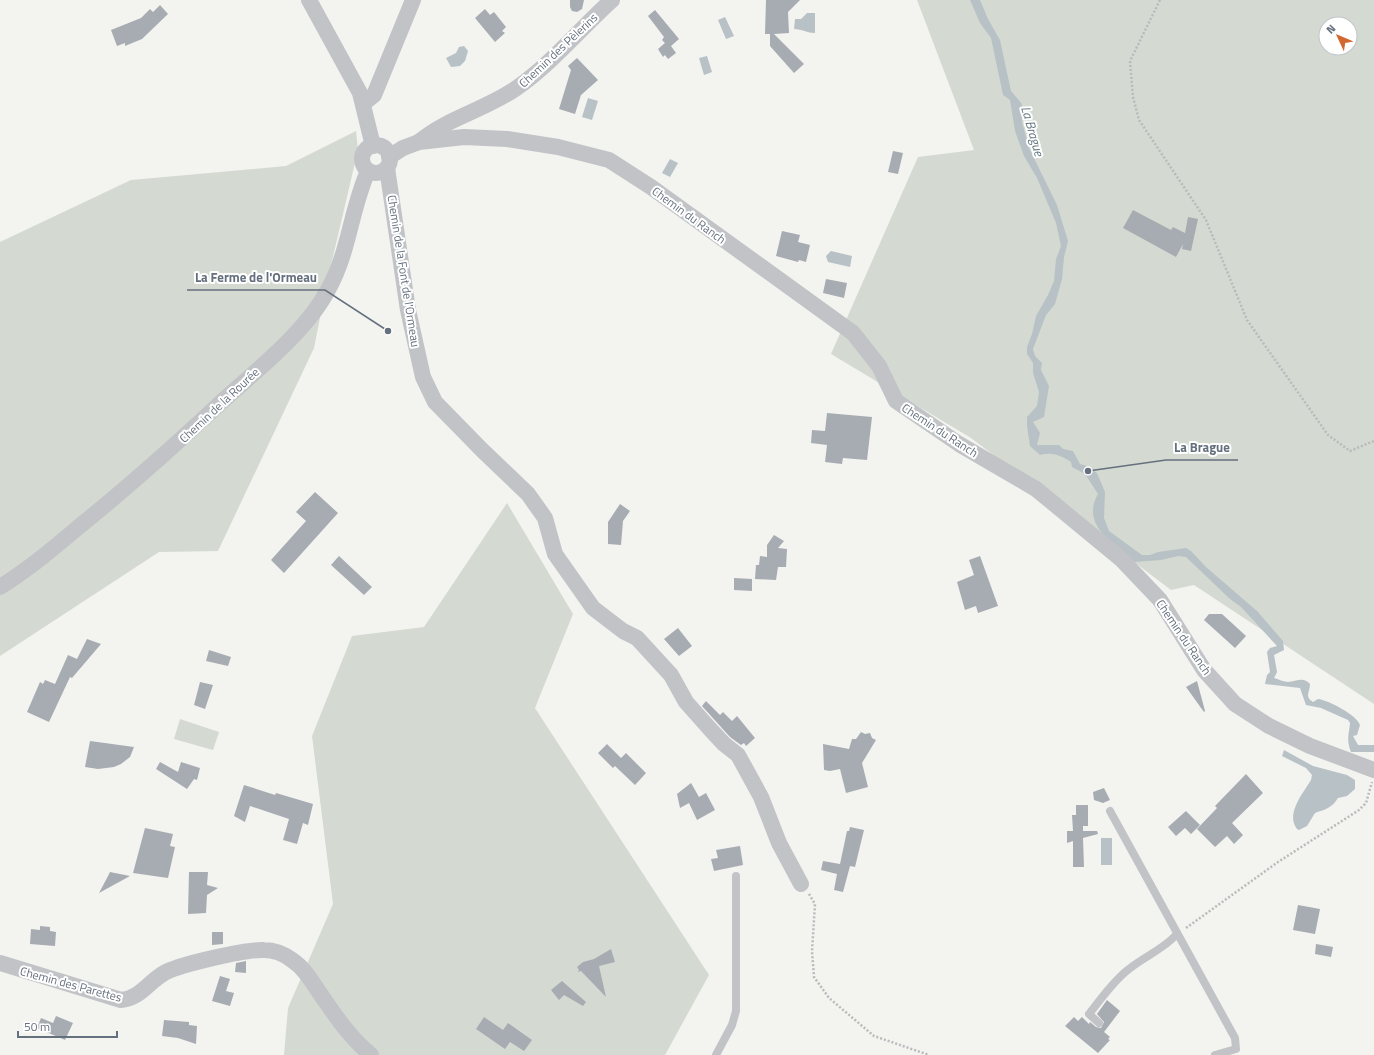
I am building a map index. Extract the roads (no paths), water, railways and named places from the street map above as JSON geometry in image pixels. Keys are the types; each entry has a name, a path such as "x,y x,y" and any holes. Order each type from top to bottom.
{"street":[{"path":"308,0 364,103 373,146"},
{"path":"364,103 374,95 413,0"},
{"name":"Chemin des Pèlerins","path":"418,142 432,131 476,111 518,87 565,46 612,0"},
{"name":"Chemin du Ranch","path":"388,162 403,148 418,142 464,137 507,139 558,147 609,160 651,187 853,333 879,366 896,401 959,444 1036,489 1121,559 1160,600 1204,670 1235,704 1276,729 1310,746 1374,770"},
{"path":"373,146 384,148 388,162 378,173 368,171 362,162 362,156 368,148 373,146"},
{"name":"Chemin de la Font de l'Ormeau","path":"388,162 408,310 423,377 435,402 528,494 545,518 555,554 568,575 593,608 623,631 637,638 680,688 686,702 724,744 738,755 761,797 779,843 801,884"},
{"name":"Chemin de la Rourée","path":"0,587 27,570 123,491 164,456 284,346 316,308 329,288 343,254 361,187 368,171"},
{"name":"Chemin des Parettes","path":"0,963 121,1000 135,996 158,976 168,971 219,956 263,950 276,952 291,959 303,969 349,1034 371,1055"}],"lane":[{"path":"1110,811 1235,1038 1236,1049 1215,1055"},
{"path":"716,1055 732,1025 736,1012 736,876"},
{"path":"1099,1023 1089,1014 1107,992 1128,969 1169,944 1178,934"}],"place":[{"name":"La Ferme de l'Ormeau","path":"388,331"},
{"name":"La Brague","path":"1088,471"}]}
